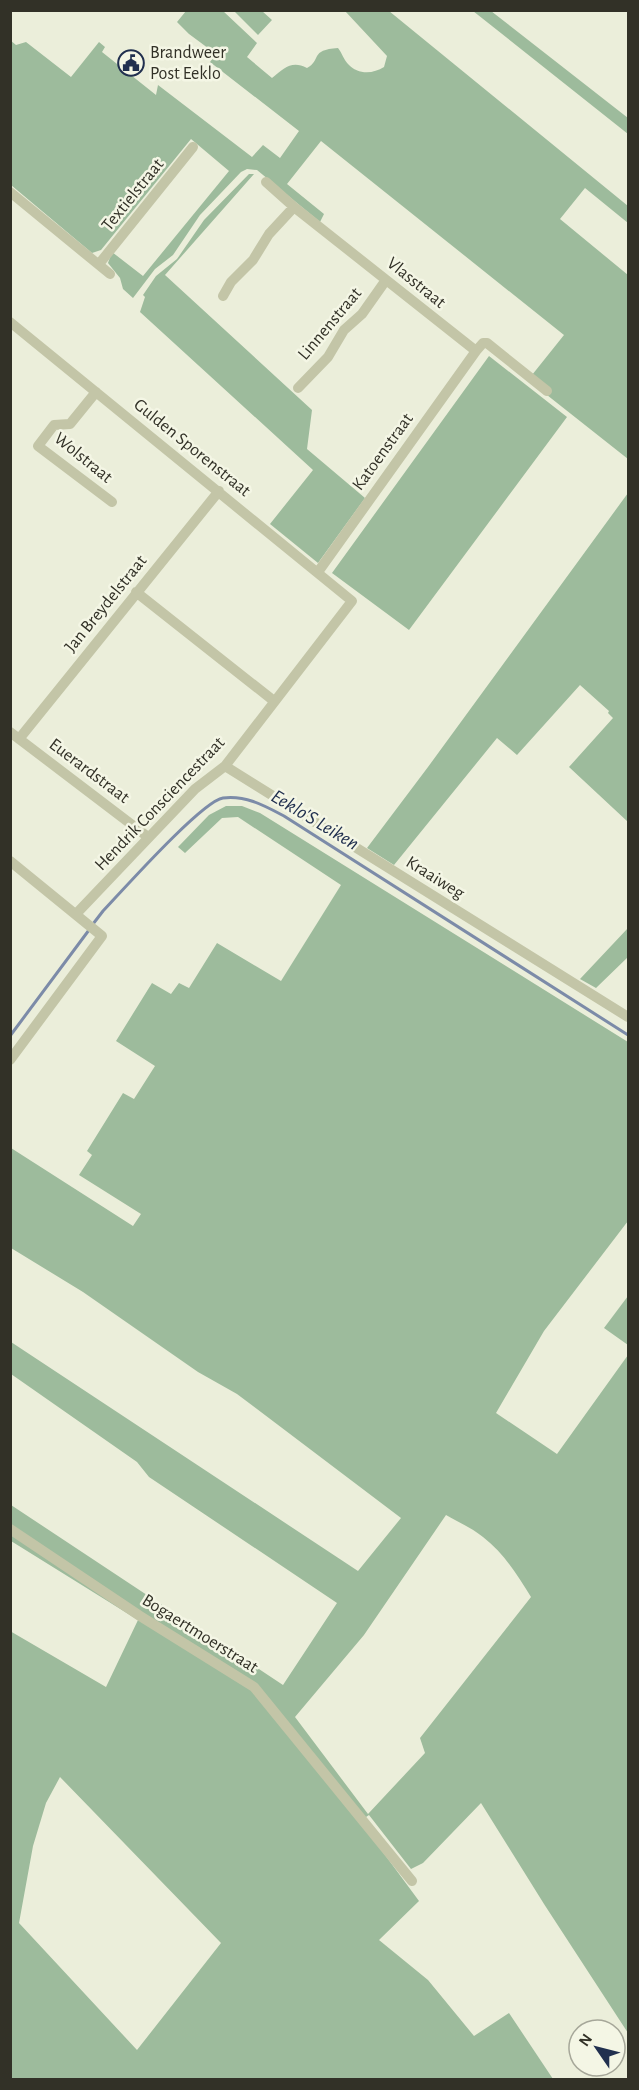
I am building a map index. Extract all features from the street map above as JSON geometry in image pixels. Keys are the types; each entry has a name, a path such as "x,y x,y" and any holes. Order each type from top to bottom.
{"street":[{"name":"Textielstraat","path":"99,264 194,147"},
{"name":"Vlasstraat","path":"266,182 294,207 476,351"},
{"path":"10,192 110,273"},
{"path":"223,296 231,282 253,260 269,234 294,207"},
{"name":"Linnenstraat","path":"298,388 328,357 344,330 362,314 386,280"},
{"name":"Gulden Sporenstraat","path":"10,322 352,601"},
{"path":"476,351 483,343 487,343 547,391"},
{"name":"Katoenstraat","path":"318,572 476,351"},
{"name":"Wolstraat","path":"96,392 70,424 54,425 38,446 112,502"},
{"name":"Jan Breydelstraat","path":"15,735 219,491"},
{"path":"136,592 274,701"},
{"name":"Hendrik Consciencestraat","path":"76,914 195,789 225,766 352,601"},
{"name":"Euerardstraat","path":"15,735 148,837"},
{"name":"Kraaiweg","path":"225,766 628,1017"},
{"path":"10,861 102,936 10,1060"},
{"name":"Bogaertmoerstraat","path":"10,1530 140,1616 254,1687 412,1881"}],"green space":[{"path":"186,11 223,11 257,43 247,57 272,78 284,68 292,65 307,68 319,53 338,48 347,62 356,70 370,72 384,67 387,56 345,11 389,11 628,206 628,223 585,188 560,219 628,275 628,459 528,380 564,335 321,141 287,184 324,214 320,222 257,170 247,169 241,172 200,215 173,255 155,269 133,298 123,289 120,278 108,263 112,252 143,276 229,171 191,139 101,250 92,253 11,185 10,40 16,45 26,42 71,77 99,42 105,47 102,52 156,95 158,85 252,157 263,145 280,158 299,131 210,62 216,54 177,22"},
{"path":"234,11 262,11 272,20 258,35"},
{"path":"473,11 491,11 628,118 628,134"},
{"path":"249,174 254,174 165,275 312,410 307,449 365,498 318,563 270,524 313,470 140,312 145,297 143,295 156,276 177,259 204,220"},
{"path":"489,356 567,417 409,630 332,573"},
{"path":"628,493 628,822 569,767 613,718 608,713 609,711 580,685 517,755 497,738 394,865 367,848 428,767"},
{"path":"226,806 242,806 260,813 628,1042 628,1221 544,1331 496,1413 557,1454 628,1355 628,2033 627,2018 618,2018 481,1803 423,1863 411,1869 369,1815 360,1821 419,1901 379,1940 428,1980 474,2036 509,2013 553,2079 11,2079 10,1631 106,1687 138,1620 11,1541 11,1505 283,1685 337,1603 149,1477 137,1462 11,1374 11,1342 358,1571 401,1518 237,1394 198,1372 83,1292 11,1248 11,1148 133,1226 141,1214 79,1175 92,1155 87,1151 123,1093 134,1099 155,1066 116,1041 152,983 171,994 179,983 189,988 217,943 281,981 341,885 238,817 222,818 185,853 178,847 209,815","holes":["446,1515 491,1543 510,1565 531,1597 420,1738 425,1753 368,1814 295,1717 364,1635","60,1777 221,1943 137,2050 19,1923 33,1846 46,1803"]},
{"path":"628,928 628,957 596,988 580,979"},
{"path":"628,1296 628,1345 604,1328"}],"waterway":[{"name":"Eeklo'S Leiken","path":"93,924 144,867 198,814 223,798 240,798 262,805 284,816 628,1035"},
{"name":"Eeklo'S Leiken","path":"10,1036 89,930"}],"place":[{"name":"Brandweer Post Eeklo","path":"131,63"}]}
